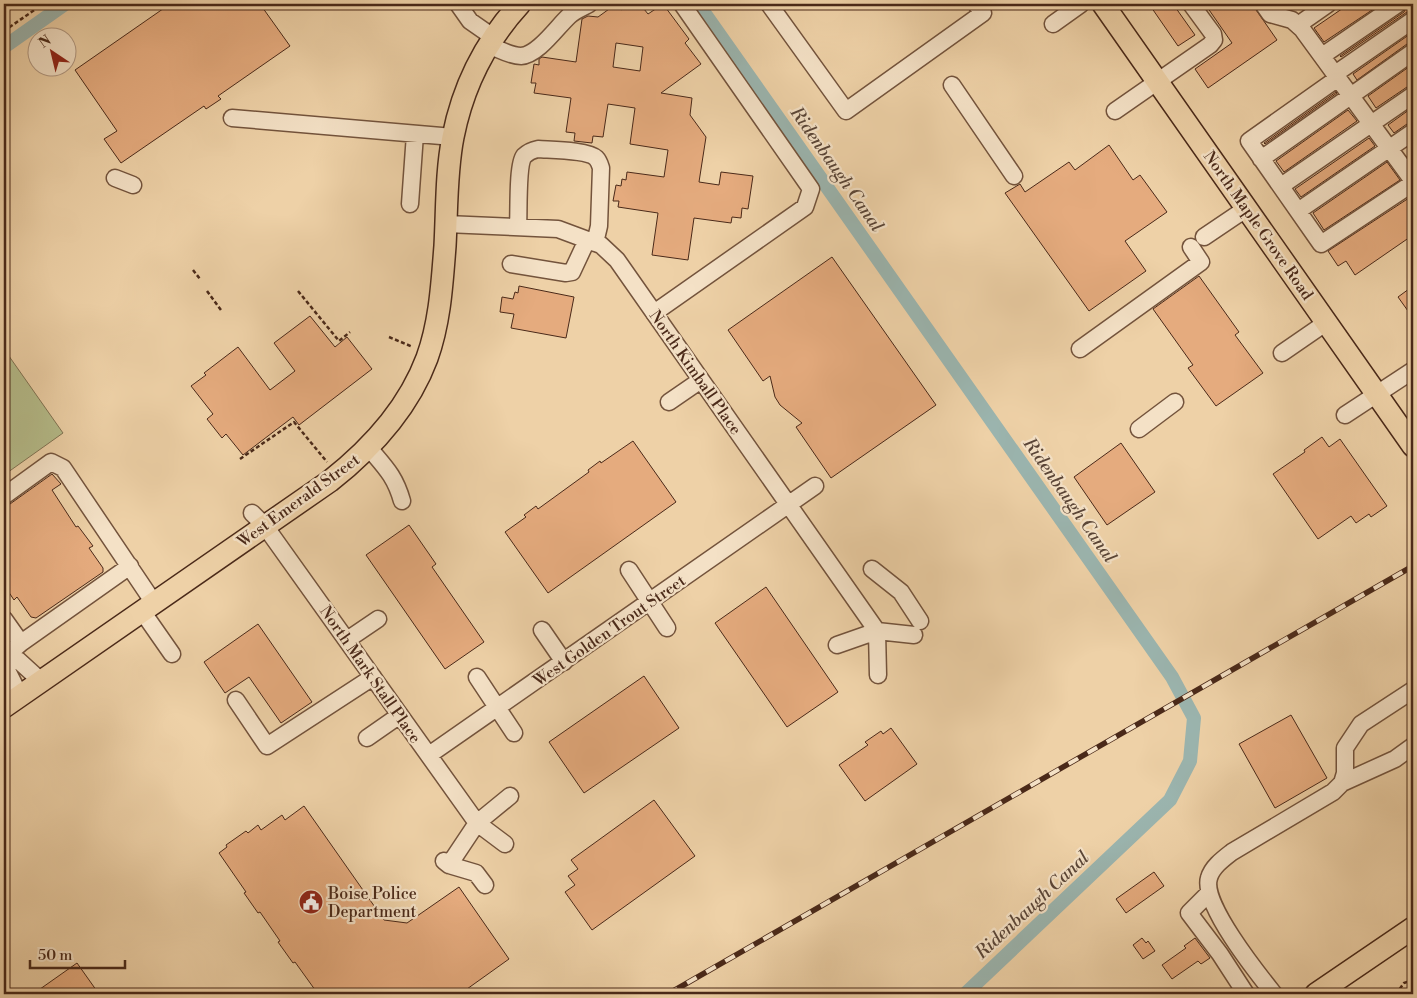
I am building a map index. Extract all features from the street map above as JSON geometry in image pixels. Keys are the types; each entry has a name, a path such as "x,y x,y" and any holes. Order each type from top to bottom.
{"main road":[{"name":"West Emerald Street","path":"12,702 148,607 258,519 330,481 369,448 398,412 415,384 427,358 440,305 449,161 452,137 463,97 491,41 520,4"},
{"name":"North Maple Grove Road","path":"1103,4 1413,446"},
{"path":"1316,994 1413,928"}],"street":[{"path":"458,4 470,21 491,41 512,55 524,56 542,43 570,15 588,4"},
{"path":"654,313 805,207 811,189 682,4"},
{"path":"769,4 846,111 983,13 976,4"},
{"path":"1053,24 1081,4"},
{"path":"1115,111 1210,45 1214,40 1213,34 1191,4"},
{"path":"1263,4 1270,14 1292,20 1298,25 1337,76 1390,148 1413,182 1321,244 1249,141 1337,76 1413,20"},
{"path":"1298,25 1328,4"},
{"path":"1322,56 1398,4"},
{"path":"1262,159 1413,52"},
{"path":"952,85 1014,176"},
{"path":"1281,186 1413,95"},
{"path":"232,118 452,137"},
{"path":"1298,211 1413,132"},
{"path":"410,204 415,134"},
{"path":"511,264 564,274 572,272 599,226 601,168 598,160 594,156 586,154 538,149 532,150 524,156 520,166 518,228"},
{"path":"115,178 133,185"},
{"path":"1204,237 1247,208"},
{"name":"North Kimball Place","path":"446,224 558,229 601,245 618,260 877,631"},
{"path":"1080,348 1201,262 1191,247"},
{"path":"1282,353 1327,322"},
{"path":"1344,414 1411,376"},
{"path":"669,402 701,380"},
{"path":"1139,429 1175,402"},
{"path":"369,448 386,467 397,484 402,500"},
{"path":"4,496 51,462 63,468 130,566 172,654"},
{"name":"West Golden Trout Street","path":"429,755 815,486"},
{"name":"North Mark Stall Place","path":"258,519 477,823 505,844"},
{"path":"12,702 6,668 6,656 21,643 130,566"},
{"path":"837,645 877,631 917,628 901,592 872,569"},
{"path":"629,570 667,628"},
{"path":"4,619 21,643"},
{"path":"347,640 378,619"},
{"path":"542,630 564,662"},
{"path":"877,631 878,675"},
{"path":"6,656 18,660 41,681"},
{"path":"236,700 268,746 373,677"},
{"path":"477,677 514,733"},
{"path":"1342,783 1345,773 1345,748 1361,724 1413,690"},
{"path":"367,738 400,715"},
{"path":"1274,994 1228,930 1209,892 1209,878 1218,864 1232,852 1333,792 1342,783 1395,758 1413,746"},
{"path":"485,885 476,874 446,863 477,823 510,796"},
{"path":"1209,892 1189,913 1220,954 1246,994"}],"path":[{"path":"4,31 43,4"},
{"path":"193,270 200,279"},
{"path":"208,291 221,310"},
{"path":"298,291 339,340 350,332"},
{"path":"389,337 413,347"},
{"path":"240,460 294,422 327,462"},
{"path":"1396,994 1404,984 1413,980"}],"green space":[{"path":"4,349 63,433 4,475"}],"building":[{"path":"170,4 260,4 290,46 218,96 221,99 206,109 204,106 121,163 104,139 117,131 78,74 78,68"},
{"path":"616,4 621,10 629,4 640,4 648,14 663,4 689,39 685,43 701,64 661,93 692,98 690,115 706,137 699,182 719,185 721,172 753,176 748,209 742,208 741,218 732,217 731,223 694,218 688,260 652,255 658,213 618,207 619,201 613,201 616,185 621,186 622,179 626,180 627,172 664,177 668,150 630,144 635,108 608,104 603,137 593,136 592,143 574,141 575,133 566,132 571,98 534,93 536,83 531,83 534,64 539,65 539,59 542,57 576,62 582,19 588,16 598,17","holes":["616,43 643,47 640,71 613,67"]},
{"path":"1149,4 1173,4 1195,35 1178,46"},
{"path":"1205,4 1252,4 1277,40 1208,88 1195,69 1232,43"},
{"path":"1349,4 1381,4 1324,42 1314,28"},
{"path":"1408,4 1413,4 1413,10 1407,12 1340,56 1404,12"},
{"path":"1413,32 1413,42 1407,44 1357,80 1353,74"},
{"path":"1413,64 1413,85 1376,108 1368,96"},
{"path":"1336,92 1337,93 1264,143"},
{"path":"1413,107 1413,122 1394,133 1388,125"},
{"path":"1348,110 1357,121 1284,172 1276,161"},
{"path":"1369,138 1375,146 1301,197 1295,189"},
{"path":"1109,145 1133,180 1140,175 1167,212 1125,241 1146,271 1089,311 1005,193 1020,184 1025,192 1069,162 1075,170"},
{"path":"1387,162 1400,180 1324,230 1313,213"},
{"path":"1412,196 1413,235 1355,275 1346,261 1338,266 1328,251"},
{"path":"832,257 936,405 831,478 796,427 802,423 780,405 775,397 770,376 763,381 728,330"},
{"path":"1199,276 1239,332 1235,335 1263,373 1216,406 1188,368 1193,365 1153,309"},
{"path":"519,286 574,297 566,338 511,328 514,314 500,312 502,297 513,299 515,292 518,293"},
{"path":"1413,286 1413,318 1398,297"},
{"path":"310,316 335,347 347,337 372,369 299,425 293,417 243,455 226,434 222,438 207,419 213,414 191,386 206,375 204,373 238,347 270,390 295,371 274,343"},
{"path":"1322,437 1329,447 1340,439 1387,506 1371,517 1369,514 1356,523 1351,516 1318,539 1273,474 1305,452 1304,450"},
{"path":"633,441 676,502 548,593 505,532 526,517 524,515 536,506 538,509 589,472 588,470 600,461 601,463"},
{"path":"1121,443 1155,492 1107,525 1074,477"},
{"path":"52,474 61,484 52,490 76,527 78,526 93,546 89,548 103,568 103,572 36,618 31,617 17,597 14,600 4,585 4,506 10,504"},
{"path":"409,525 436,564 432,567 484,642 445,669 366,555"},
{"path":"766,587 838,692 787,727 715,623"},
{"path":"258,624 312,702 281,723 249,677 225,693 204,662"},
{"path":"644,676 679,728 584,793 549,742"},
{"path":"1291,715 1327,778 1275,808 1239,744"},
{"path":"891,728 917,764 865,801 839,765 868,745 865,742 881,731 883,734"},
{"path":"654,800 695,856 592,930 565,892 575,885 568,876 578,869 571,860"},
{"name":"Boise Police Department","path":"304,806 384,920 407,923 459,887 509,959 460,994 318,994 278,942 280,941 244,893 246,892 219,853 227,847 226,845 246,831 248,833 258,825 261,830 282,815 285,820"},
{"path":"1154,872 1164,886 1126,913 1116,899"},
{"path":"1142,938 1146,943 1148,941 1155,951 1143,959 1133,945"},
{"path":"1195,938 1210,958 1201,964 1198,961 1172,979 1162,965 1186,948 1184,946"},
{"path":"77,963 99,994 33,994"}],"waterway":[{"path":"4,47 65,4"},
{"name":"Ridenbaugh Canal","path":"698,4 1172,677 1194,718 1190,761 1170,800 965,994"}],"railway":[{"path":"668,994 1413,566"}],"place":[{"name":"Boise Police Department","path":"311,902"}]}
